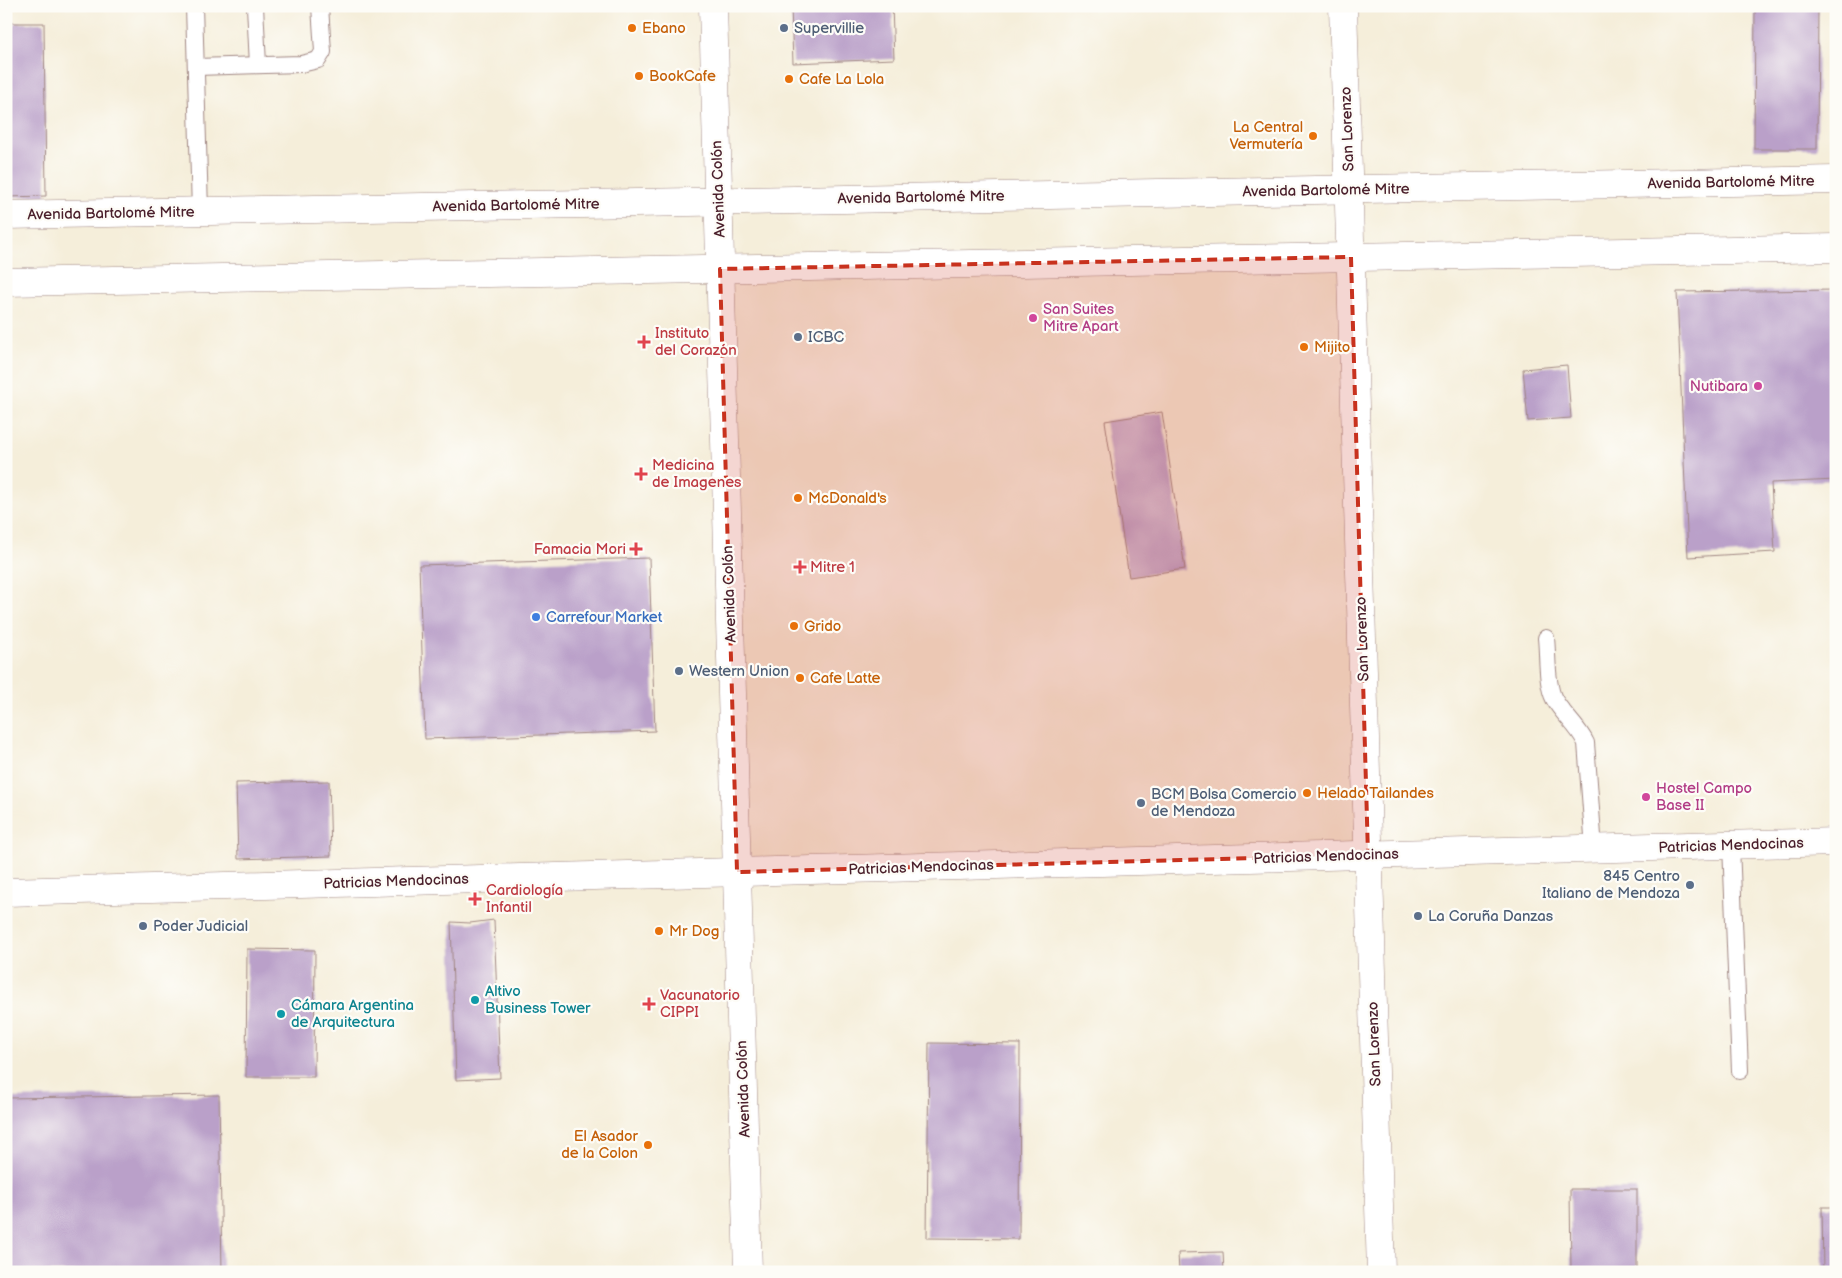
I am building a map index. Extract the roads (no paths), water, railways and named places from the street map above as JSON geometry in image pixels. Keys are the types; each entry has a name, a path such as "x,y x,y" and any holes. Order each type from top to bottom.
{"street":[{"name":"Avenida Colón","path":"713,6 748,1272"},
{"name":"San Lorenzo","path":"1343,6 1380,1272"},
{"name":"Avenida Bartolomé Mitre","path":"6,215 1836,180"},
{"path":"6,282 1836,248"},
{"name":"Patricias Mendocinas","path":"6,892 1836,842"}],"lane":[{"path":"194,6 200,211"},
{"path":"255,6 258,65"},
{"path":"196,67 301,64 318,60 322,52 320,6"},
{"path":"1546,638 1550,690 1554,700 1580,730 1586,743 1594,848"},
{"path":"1731,845 1740,1070"}],"place":[{"name":"Ebano","path":"632,28"},
{"name":"Supervillie","path":"784,28"},
{"name":"BookCafe","path":"639,76"},
{"name":"Cafe La Lola","path":"789,79"},
{"name":"La Central Vermutería","path":"1313,136"},
{"name":"San Suites Mitre Apart","path":"1033,318"},
{"name":"ICBC","path":"798,337"},
{"name":"Instituto del Corazón","path":"644,342"},
{"name":"Mijito","path":"1304,347"},
{"name":"Nutibara","path":"1758,386"},
{"name":"Medicina de Imagenes","path":"641,474"},
{"name":"McDonald's","path":"798,498"},
{"name":"Famacia Mori","path":"636,549"},
{"name":"Mitre 1","path":"800,567"},
{"name":"Carrefour Market","path":"536,617"},
{"name":"Grido","path":"794,626"},
{"name":"Western Union","path":"679,671"},
{"name":"Cafe Latte","path":"800,678"},
{"name":"Helado Tailandes","path":"1307,793"},
{"name":"Hostel Campo Base II","path":"1646,797"},
{"name":"BCM Bolsa Comercio de Mendoza","path":"1141,803"},
{"name":"845 Centro Italiano de Mendoza","path":"1690,885"},
{"name":"Cardiología Infantil","path":"475,899"},
{"name":"La Coruña Danzas","path":"1418,916"},
{"name":"Poder Judicial","path":"143,926"},
{"name":"Mr Dog","path":"659,931"},
{"name":"Altivo Business Tower","path":"475,1000"},
{"name":"Vacunatorio CIPPI","path":"649,1004"},
{"name":"Cámara Argentina de Arquitectura","path":"281,1014"},
{"name":"El Asador de la Colon","path":"648,1145"}]}
